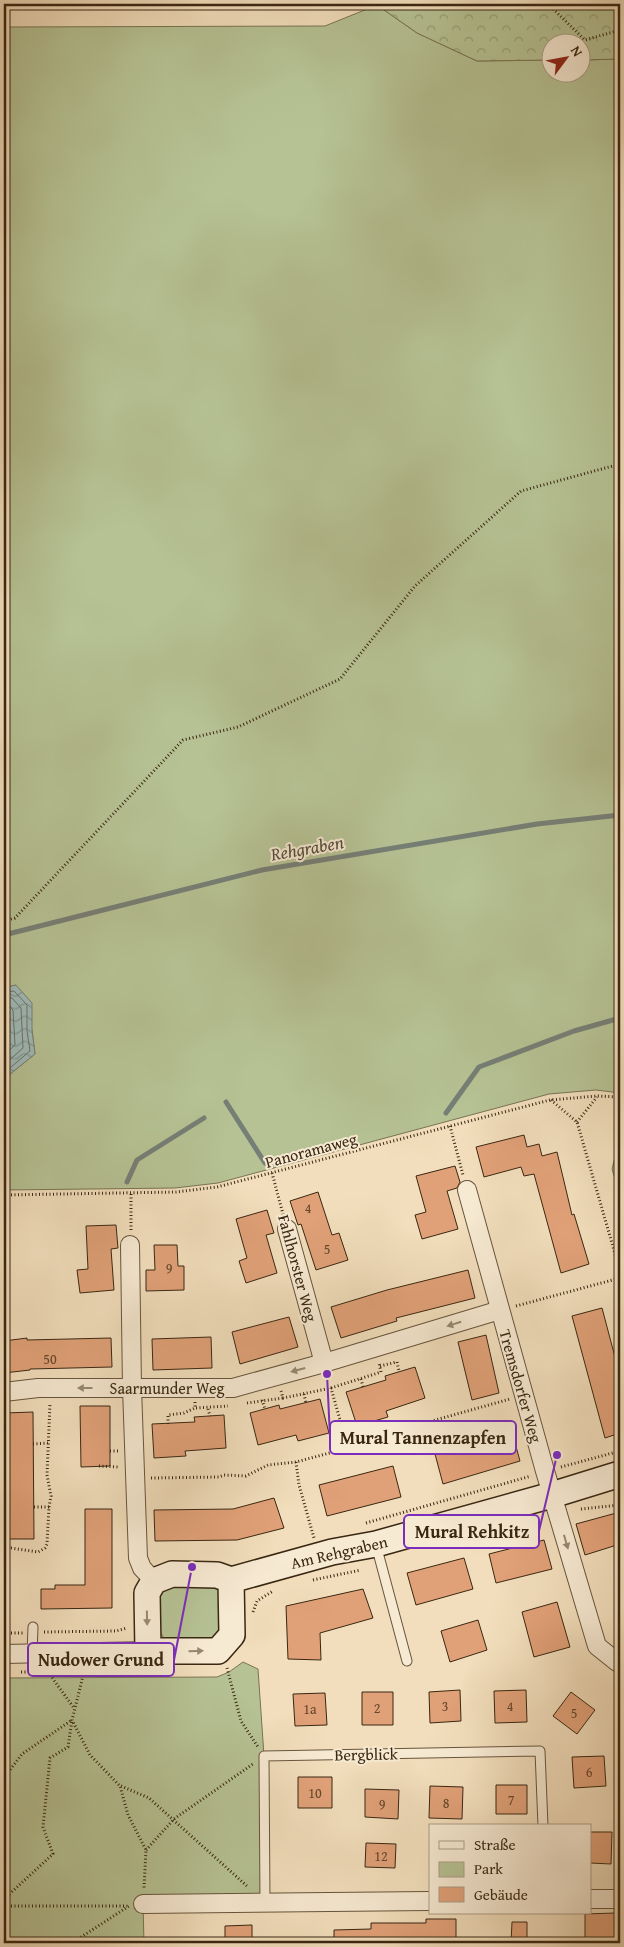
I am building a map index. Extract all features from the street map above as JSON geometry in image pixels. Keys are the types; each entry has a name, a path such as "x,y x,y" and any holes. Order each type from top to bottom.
{"street":[{"name":"Tremsdorfer Weg","path":"467,1190 545,1471 597,1646 617,1662 620,1660"},
{"name":"Fahlhorster Weg","path":"287,1229 324,1363"},
{"path":"130,1245 132,1388 138,1558 142,1568 154,1581 147,1593 148,1652"},
{"name":"Saarmunder Weg","path":"4,1392 50,1388 233,1388 324,1363 500,1310"},
{"name":"Am Rehgraben","path":"154,1581 172,1574 217,1575 231,1580 332,1552 376,1544 620,1474"},
{"path":"4,1654 218,1651 232,1635 231,1580"},
{"path":"592,1899 620,1898"},
{"path":"136,1905 429,1901"}],"lane":[{"path":"376,1544 407,1661"},
{"path":"32,1653 33,1630"},
{"name":"Bergblick","path":"264,1756 540,1752 542,1824"},
{"path":"264,1756 265,1902"}],"path":[{"path":"548,4 585,40 620,30"},
{"path":"4,921 15,918 182,740 238,727 340,679 415,586 522,491 620,464"},
{"path":"577,1122 597,1096"},
{"name":"Panoramaweg","path":"4,1195 176,1192 200,1189 272,1174 550,1100 597,1096 620,1097"},
{"path":"550,1100 577,1122 620,1271"},
{"path":"450,1126 467,1190"},
{"name":"Fahlhorster Weg","path":"272,1174 287,1229"},
{"path":"130,1245 131,1192"},
{"path":"500,1310 620,1278"},
{"path":"276,1376 283,1398 331,1388 381,1372 374,1348"},
{"path":"380,1366 397,1362 399,1372"},
{"path":"361,1378 363,1387"},
{"path":"4,1549 11,1548 34,1553 45,1548 48,1540 51,1496 46,1475 49,1443 50,1388"},
{"path":"331,1388 348,1448"},
{"path":"304,1394 306,1402"},
{"path":"262,1400 265,1409"},
{"path":"155,1478 246,1476 268,1465 296,1462 348,1448 371,1446 386,1436 405,1433 432,1421 502,1401"},
{"path":"168,1424 168,1415 184,1413 195,1408"},
{"path":"208,1408 210,1416"},
{"path":"33,1444 49,1443"},
{"path":"360,1525 620,1451"},
{"path":"296,1462 299,1484 314,1538"},
{"path":"34,1507 49,1507"},
{"path":"305,1541 323,1536"},
{"path":"4,1633 33,1630 116,1631 127,1628 130,1623"},
{"path":"72,1943 136,1905 146,1850 174,1819 264,1756 241,1721 227,1667"},
{"path":"48,1672 75,1709"},
{"path":"4,1899 53,1854 43,1827 50,1758 68,1747 72,1720 84,1672"},
{"path":"4,1778 22,1754 72,1720"},
{"path":"72,1720 90,1755 120,1786 149,1798 265,1902"},
{"path":"120,1786 128,1815 146,1850"},
{"path":"4,1906 136,1905"}],"green space":[{"path":"620,4 620,59 592,60 592,32 542,32 542,60 477,61 417,33 377,5"},
{"path":"377,5 417,33 477,61 542,60 542,82 592,82 592,60 620,59 620,1093 596,1090 549,1094 218,1183 175,1188 4,1190 4,1079 35,1054 32,1030 16,985 4,988 4,27 325,26"},
{"path":"616,1153 620,1154 620,1196 612,1169"},
{"path":"209,1585 220,1589 225,1599 218,1640 164,1639 159,1629 160,1593 169,1586"},
{"path":"243,1662 258,1669 264,1756 265,1902 143,1905 144,1943 4,1943 4,1678 217,1677 229,1672"}],"water":[{"path":"16,985 32,1003 32,1030 35,1054 4,1079 4,988"}],"building":[{"path":"524,1135 527,1147 539,1144 542,1156 557,1152 572,1215 574,1214 589,1264 561,1273 534,1174 524,1176 521,1167 484,1177 476,1147"},
{"path":"455,1166 460,1182 457,1188 447,1191 458,1229 422,1239 415,1215 426,1212 416,1176"},
{"path":"318,1192 332,1235 339,1233 348,1260 316,1270 301,1224 298,1225 290,1201"},
{"path":"267,1210 274,1233 266,1235 277,1273 246,1283 239,1261 247,1258 236,1219"},
{"path":"116,1225 118,1248 111,1249 114,1290 80,1293 77,1270 88,1269 86,1226"},
{"path":"154,1245 177,1245 178,1266 184,1266 184,1290 146,1291 146,1270 155,1270"},
{"path":"468,1270 475,1298 396,1318 397,1321 341,1338 331,1307 387,1290"},
{"path":"602,1308 620,1376 620,1433 605,1438 572,1316"},
{"path":"289,1317 298,1347 240,1364 232,1332"},
{"path":"486,1335 499,1393 472,1400 458,1342"},
{"path":"211,1337 212,1368 153,1370 152,1339"},
{"path":"27,1338 27,1340 111,1338 112,1367 30,1369 4,1373 4,1341"},
{"path":"415,1367 425,1398 386,1411 388,1417 357,1426 346,1392 386,1380 385,1376"},
{"path":"320,1399 329,1433 298,1441 296,1435 258,1445 250,1413 279,1405 280,1409"},
{"path":"80,1406 110,1406 110,1466 81,1467"},
{"path":"33,1412 34,1539 6,1539 5,1413"},
{"path":"224,1415 226,1448 185,1451 186,1456 154,1458 152,1424 195,1422 194,1417"},
{"path":"512,1432 520,1461 443,1484 435,1454"},
{"path":"393,1466 401,1497 327,1516 319,1485"},
{"path":"274,1498 284,1528 237,1540 155,1541 154,1510 233,1509"},
{"path":"85,1509 112,1509 112,1608 41,1609 41,1589 55,1589 55,1585 85,1585"},
{"path":"620,1512 620,1544 585,1555 576,1524"},
{"path":"544,1540 552,1569 496,1583 489,1554"},
{"path":"464,1558 473,1589 416,1605 407,1573"},
{"path":"363,1589 373,1618 320,1633 321,1660 288,1659 286,1606"},
{"path":"557,1602 570,1647 534,1657 522,1612"},
{"path":"478,1620 487,1650 450,1662 441,1631"},
{"path":"460,1690 461,1721 430,1723 429,1692"},
{"path":"526,1690 527,1722 495,1723 494,1691"},
{"path":"362,1692 393,1692 393,1725 362,1725"},
{"path":"571,1692 595,1710 577,1734 553,1716"},
{"path":"325,1693 327,1725 295,1726 293,1694"},
{"path":"604,1756 606,1786 574,1788 572,1757"},
{"path":"298,1777 332,1777 332,1808 298,1808"},
{"path":"496,1785 527,1785 527,1814 496,1814"},
{"path":"430,1786 463,1787 462,1819 429,1818"},
{"path":"365,1789 399,1790 398,1819 365,1817"},
{"path":"592,1832 612,1832 611,1864 592,1863"},
{"path":"366,1843 396,1844 395,1868 365,1867"},
{"path":"615,1913 615,1938 585,1939 585,1914"},
{"path":"426,1919 456,1919 456,1943 334,1943 334,1930 371,1929 371,1923 426,1923"},
{"path":"512,1922 527,1922 527,1943 511,1943"},
{"path":"252,1925 252,1943 225,1943 225,1926"}],"waterway":[{"name":"Rehgraben","path":"4,935 262,870 537,824 620,815"},
{"path":"446,1113 479,1067 574,1031 620,1018"},
{"path":"226,1102 265,1163"},
{"path":"127,1182 137,1160 204,1118"}],"place":[{"name":"Mural Tannenzapfen","path":"327,1374"},
{"name":"Mural Rehkitz","path":"557,1455"},
{"name":"Nudower Grund","path":"192,1567"}]}
